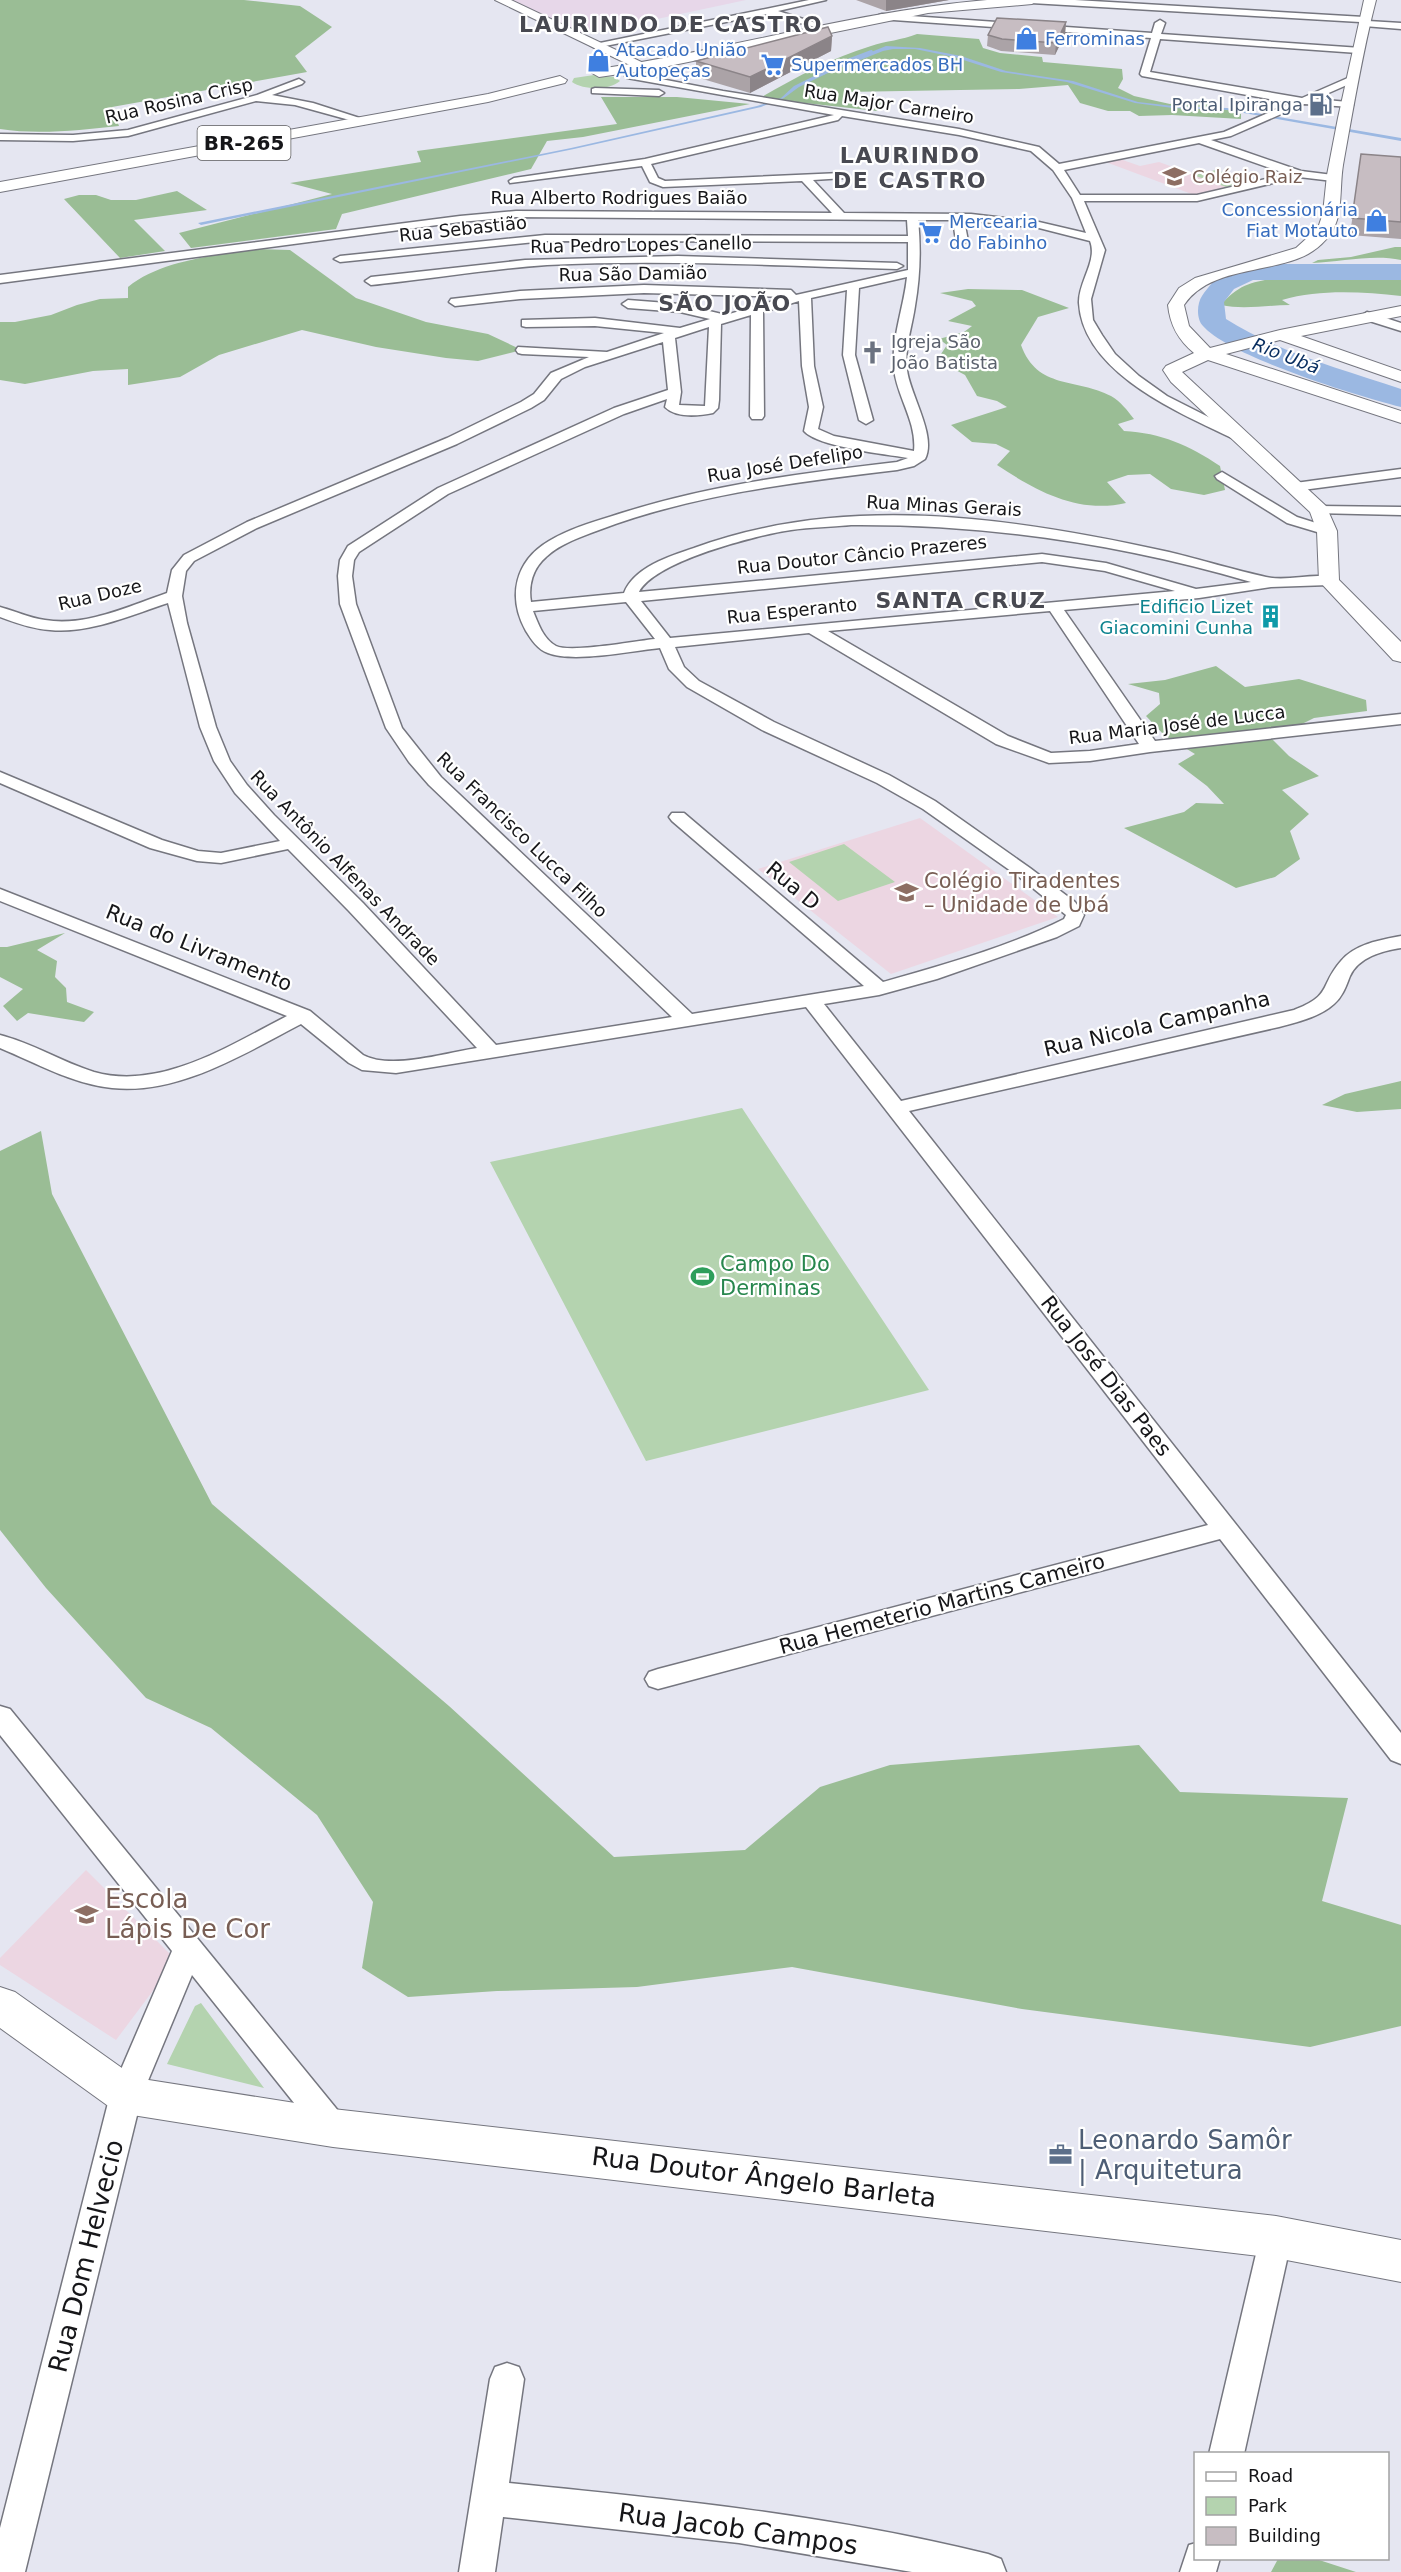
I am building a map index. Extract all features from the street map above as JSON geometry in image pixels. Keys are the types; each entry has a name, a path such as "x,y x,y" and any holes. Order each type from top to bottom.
{"main road":[{"path":"501,0 640,68"},
{"name":"BR-265","path":"750,44 816,26 912,7 970,0"},
{"name":"BR-265","path":"576,89 578,75 640,68 928,9 1031,0"},
{"path":"1370,0 1333,178 1328,225 1318,238 1302,251 1204,279 1187,288 1176,300 1174,314 1189,341 1212,353 1401,417"},
{"name":"BR-265","path":"0,187 488,98 626,84 640,68"},
{"path":"1401,311 1367,316 1274,337 1212,353 1176,366 1172,370 1319,510 1327,531 1329,581 1401,655"},
{"path":"1274,337 1401,377"},
{"path":"0,2005 126,2096"},
{"name":"Rua Doutor Ângelo Barleta","path":"126,2096 333,2128 1276,2237 1401,2261"}],"street":[{"path":"595,45 822,0"},
{"path":"1031,0 1401,26"},
{"path":"1167,8 1154,37 1144,74 1303,102 1348,105"},
{"path":"765,11 816,26"},
{"path":"882,17 1358,50"},
{"name":"Rua Major Carneiro","path":"640,68 689,88 959,132 1035,149 1058,168"},
{"path":"1239,436 1162,399 1134,380 1111,357 1096,336 1087,320 1085,299 1099,250 1077,198 1058,168 1227,134 1353,79"},
{"path":"257,98 299,82"},
{"path":"576,89 657,93 681,92 689,88"},
{"name":"Rua Rosina Crisp","path":"0,136 59,139 121,134 257,98 283,100 364,121"},
{"path":"514,181 645,162 849,114"},
{"path":"1200,139 1299,174 1333,178"},
{"path":"645,162 654,180 663,183 841,176"},
{"path":"1077,198 1197,198 1299,174"},
{"path":"805,178 842,217"},
{"name":"Rua Alberto Rodrigues Baião","path":"0,279 495,215 558,213 958,217 1005,219 1095,239"},
{"path":"808,295 808,366 816,407 811,431 834,440 920,456 922,442 901,371 900,355 914,269 915,239 912,217"},
{"path":"958,217 962,241"},
{"name":"Rua Sebastião","path":"340,260 517,240 571,237 915,239"},
{"name":"Rua Pedro Lopes Canello","path":"371,281 544,262 580,261 734,261 914,269"},
{"name":"Rua Antônio Alfenas Andrade","path":"491,1052 356,907 241,789 222,761 208,727 174,596 179,570 189,558 252,525 486,424 539,397 556,376 567,370 719,320 914,269"},
{"path":"649,272 671,273"},
{"path":"821,279 860,283 853,316 849,355 866,420"},
{"name":"Rua São Damião","path":"455,302 520,295 644,289 808,295"},
{"path":"494,310 593,304"},
{"path":"614,304 654,304 719,320 711,408 702,411 675,409 672,404 675,392 668,335"},
{"path":"756,310 757,416"},
{"path":"1367,316 1401,327"},
{"path":"526,323 630,324 668,335"},
{"path":"615,338 668,335"},
{"path":"522,350 609,355"},
{"name":"Rua Francisco Lucca Filho","path":"675,392 619,411 443,491 353,549 346,560 345,576 348,604 376,682 394,728 415,758 435,781 687,1020"},
{"name":"Rua José Defelipo","path":"561,652 544,645 533,629 525,607 522,580 531,563 544,550 591,528 705,495 759,484 897,466 909,463 920,456"},
{"path":"1295,487 1401,473"},
{"path":"1222,476 1292,520 1327,531"},
{"path":"1319,510 1401,511"},
{"name":"Rua Minas Gerais","path":"630,597 631,590 641,579 687,554 752,534 798,525 855,521 916,520 1026,530 1091,540 1278,583 1329,581"},
{"name":"Rua Doutor Câncio Prazeres","path":"525,607 1042,558 1106,567 1199,593"},
{"name":"Rua Esperanto","path":"561,652 1199,593 1278,583"},
{"name":"Rua Doze","path":"0,612 41,625 58,626 76,624 174,596"},
{"path":"491,1052 879,989 930,975 1050,933 1072,922 1075,915 1068,906 1024,872 928,805 883,779 768,726 693,684 677,669 666,643 630,597"},
{"path":"1054,606 1150,747"},
{"name":"Rua Maria José de Lucca","path":"812,628 975,725 1029,752 1049,758 1069,758 1401,719"},
{"path":"0,777 156,844 197,856 221,858 249,854 292,843"},
{"name":"Rua D","path":"678,817 879,989"},
{"name":"Rua do Livramento","path":"0,896 303,1015 356,1059 369,1066 396,1067 491,1052"},
{"name":"Rua Nicola Campanha","path":"897,1108 1279,1021 1313,1009 1332,995 1343,972 1354,957 1367,950 1401,942"},
{"name":"Rua José Dias Paes","path":"811,1000 1401,1754"},
{"path":"0,1041 88,1076 110,1082 131,1083 154,1080 189,1069 303,1015"},
{"name":"Rua Hemeterio Martins Cameiro","path":"658,1679 1226,1529"},
{"path":"0,1716 333,2128"},
{"name":"Rua Dom Helvecio","path":"7,2572 126,2096 189,1948"},
{"path":"1226,2452 1276,2237"},
{"path":"477,2572 507,2379"},
{"name":"Rua Jacob Campos","path":"487,2498 691,2520 840,2541 988,2572"}],"shaded area":[{"path":"509,0 746,0 582,35"},
{"name":"Colégio Raiz","path":"1117,158 1140,166 1159,162 1231,188 1197,196 1103,161"},
{"name":"Colégio Tiradentes – Unidade de Ubá","path":"920,818 1058,917 891,974 758,869"},
{"name":"Escola Lápis De Cor","path":"86,1870 176,1960 116,2040 0,1965 0,1958"}],"green space":[{"path":"0,0 244,0 300,6 332,27 295,56 307,72 112,107 119,126 60,131 15,131 0,129"},
{"path":"917,34 979,39 983,48 1000,53 1042,57 1043,62 1122,69 1123,79 1118,88 1134,96 1170,104 1196,100 1241,114 1241,119 1172,115 1139,116 1130,111 1108,111 1080,103 1068,85 1019,89 845,92 883,103 877,111 760,98 842,56"},
{"path":"594,75 615,77 620,81 603,88 583,87 572,82 574,78"},
{"path":"601,97 677,97 750,104 583,137 547,141 531,169 342,214 336,229 191,248 179,233 332,194 290,183 421,162 417,151 617,124"},
{"path":"1216,170 1249,181 1226,187 1193,175"},
{"path":"177,191 207,210 134,220 165,251 120,258 64,199 79,195 96,195 111,200 136,200"},
{"path":"1401,247 1401,260 1368,258 1312,263 1318,260 1351,257"},
{"path":"255,249 290,250 356,298 426,322 488,334 522,350 478,361 376,347 302,330 219,355 180,377 128,385 128,369 93,371 25,384 0,380 0,322 15,322 51,315 100,299 128,298 128,287 156,271 188,260"},
{"path":"1335,275 1364,279 1401,277 1401,296 1326,293 1282,300 1290,305 1247,307 1221,305 1233,293 1259,281"},
{"path":"968,289 1022,290 1069,308 1038,317 1021,345 1028,359 1037,369 1059,381 1098,390 1115,398 1134,419 1118,424 1124,431 1150,434 1174,441 1220,466 1225,490 1204,495 1171,489 1150,474 1128,475 1107,482 1126,503 1108,506 1091,505 1058,498 997,465 1010,451 996,444 972,442 951,425 1007,407 997,401 977,396 965,375 937,360 947,345 939,339 964,332 972,326 948,321 976,306 972,301 940,293"},
{"path":"1216,666 1245,687 1299,679 1366,700 1367,711 1314,718 1272,739 1289,756 1319,776 1282,790 1309,814 1290,831 1300,859 1275,877 1236,888 1124,828 1184,812 1196,803 1224,804 1207,786 1178,764 1195,754 1164,735 1146,716 1160,704 1159,693 1128,684 1165,680"},
{"path":"844,844 895,882 838,901 789,862"},
{"path":"65,933 37,950 57,961 55,977 66,988 67,1002 94,1012 84,1022 28,1013 17,1021 3,1006 23,989 0,977 0,947"},
{"path":"1401,1081 1401,1109 1357,1112 1322,1105 1345,1094"},
{"name":"Campo Do Derminas","path":"742,1108 929,1390 646,1461 490,1162"},
{"path":"41,1131 52,1194 212,1504 449,1706 614,1857 745,1850 820,1787 890,1765 1139,1745 1180,1792 1348,1798 1322,1901 1401,1925 1401,2026 1310,2047 1022,2009 792,1967 637,1987 497,1991 408,1997 362,1968 373,1902 317,1815 211,1728 146,1698 46,1588 0,1530 0,1151"},
{"path":"201,2003 264,2088 167,2064 195,2006"},
{"path":"1277,2560 1319,2560 1356,2572 1271,2572"}],"water":[{"path":"886,46 920,48 961,56 1006,71 1073,81 1138,102 1227,108 1401,138 1401,141 1227,110 1173,108 1135,103 1067,82 1001,72 954,57 915,49 893,49 830,72 799,87 784,98 761,107 574,149 201,225 198,223 571,148 757,106 781,98 794,86 822,72"}],"building":[{"path":"997,18 1066,22 1056,43 1002,39 988,35"},
{"path":"828,27 832,36 750,77 696,61"},
{"path":"1361,154 1401,157 1401,222 1352,218"}],"waterway":[{"path":"823,73 834,66 871,52"},
{"name":"Rio Ubá","path":"1401,272 1249,272 1225,283 1211,302 1213,322 1234,336 1304,367 1401,398"}],"place":[{"name":"Ferrominas","path":"1027,39"},
{"name":"Atacado União Autopeças","path":"598,60"},
{"name":"Supermercados BH","path":"773,65"},
{"name":"Portal Ipiranga","path":"1321,105"},
{"name":"Colégio Raiz","path":"1174,177"},
{"name":"Concessionária Fiat Motauto","path":"1376,220"},
{"name":"Mercearia do Fabinho","path":"931,232"},
{"name":"Igreja São João Batista","path":"873,352"},
{"name":"Edificio Lizet Giacomini Cunha","path":"1271,617"},
{"name":"Colégio Tiradentes – Unidade de Ubá","path":"906,893"},
{"name":"Campo Do Derminas","path":"702,1276"},
{"name":"Escola Lápis De Cor","path":"87,1914"},
{"name":"Leonardo Samôr | Arquitetura","path":"1060,2155"}],"district":[{"name":"LAURINDO DE CASTRO","path":"671,24"},
{"name":"LAURINDO DE CASTRO","path":"910,168"},
{"name":"SÃO JOÃO","path":"725,303"},
{"name":"SANTA CRUZ","path":"961,600"}]}
